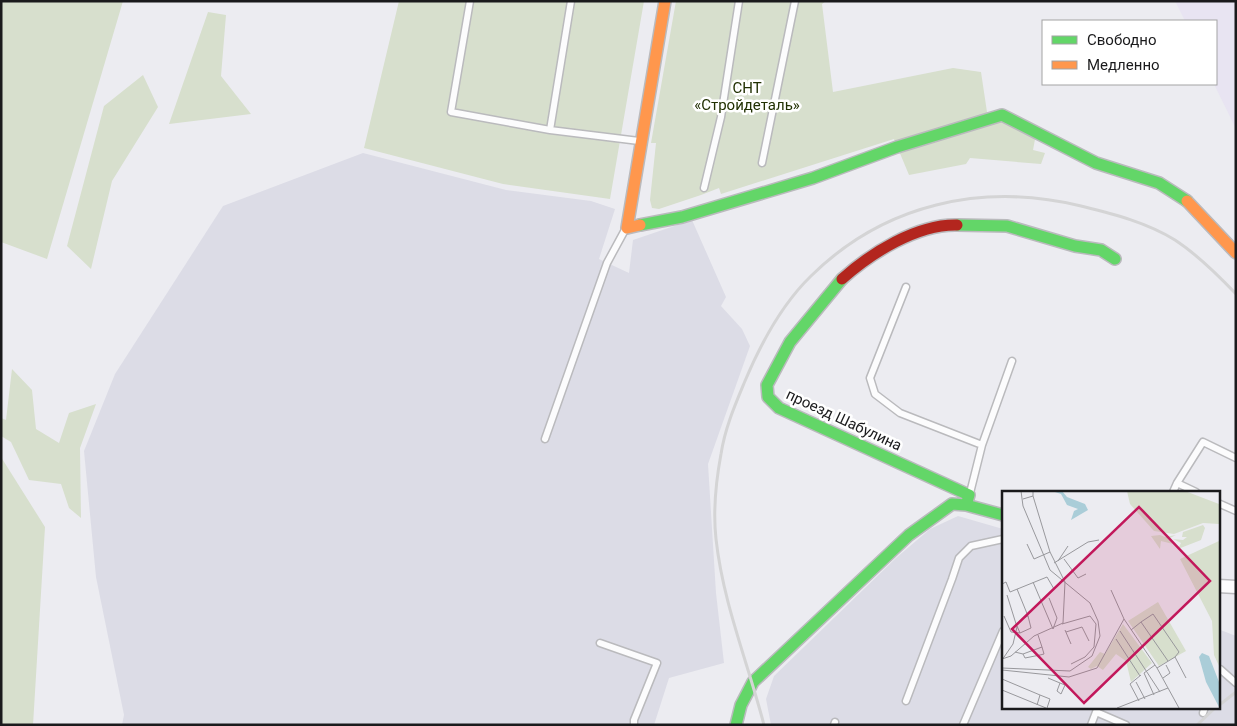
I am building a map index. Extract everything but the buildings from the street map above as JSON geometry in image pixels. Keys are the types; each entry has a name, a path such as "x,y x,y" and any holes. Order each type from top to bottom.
{"street":[{"path":"665,1 627,228 682,217 813,178 897,147 1002,115 1096,163 1159,183 1189,202 1236,253"},
{"name":"проезд Шабулина","path":"1002,515 968,500 779,408 768,397 767,385 790,342 837,283 859,264 914,233 953,226 1007,226 1075,246 1101,250 1115,259"},
{"path":"736,725 741,705 753,682 909,535 952,504 968,500"},
{"path":"1220,586 1236,587"}],"lane":[{"path":"470,1 452,112 550,130 641,141"},
{"path":"550,130 571,1"},
{"path":"704,188 721,117 739,1"},
{"path":"762,163 795,1"},
{"path":"545,439 607,263 627,228"},
{"path":"906,287 870,378 875,394 900,413 982,445"},
{"path":"968,500 982,445 1012,361"},
{"path":"1174,491 1203,442 1236,458"},
{"path":"1177,484 1194,491"},
{"path":"1220,504 1236,511"},
{"path":"906,701 959,558 971,546 1002,539"},
{"path":"963,725 1002,633"},
{"path":"600,643 657,663 634,720 634,725"},
{"path":"1220,671 1236,683"},
{"path":"1091,725 1097,709 1126,725"}],"shaded area":[{"path":"1175,1 1236,1 1236,129 1214,85 1217,85 1217,20 1184,20"},
{"path":"363,153 506,190 591,201 615,209 599,259 629,273 633,240 692,220 726,297 721,306 742,329 750,346 708,464 716,593 724,663 669,678 654,725 122,725 124,715 96,577 84,451 115,374 223,206"},
{"path":"958,516 1002,529 1002,708 1220,708 1220,630 1236,636 1236,725 771,725 766,699 774,676 896,558 930,529"}],"green space":[{"path":"1,1 123,1 47,259 1,242"},
{"path":"399,1 644,1 610,199 503,184 364,148"},
{"name":"СНТ «Стройдеталь»","path":"676,1 826,1 822,4 833,92 953,68 981,72 987,112 1036,134 1033,150 1045,153 1041,164 970,158 966,164 909,175 894,139 721,194 719,188 659,209 652,208 650,200 656,143 651,143"},
{"path":"208,12 226,15 221,76 251,114 169,124"},
{"path":"143,75 158,107 112,181 91,269 67,246 104,106"},
{"path":"12,369 32,390 36,429 59,443 69,413 96,404 80,448 81,518 69,508 61,484 29,480 11,442 1,436 1,418 6,420"},
{"path":"1,457 45,527 33,725 1,725"}],"railway":[{"path":"764,725 730,610 719,563 715,529 716,486 728,426 751,367 781,312 811,276 839,251 870,231 902,216 936,205 971,199 1007,197 1044,199 1081,206 1153,228 1192,252 1236,294"},
{"path":"1220,704 1236,692"},
{"path":"1197,725 1215,708"}],"traffic: fast":[{"path":"640,225 682,217 813,178 897,147 1002,115 1096,163 1159,183 1187,201"},
{"path":"957,225 1007,226 1075,246 1101,250 1115,259"},
{"path":"842,279 790,342 767,385 768,397 779,408 969,495 966,505"},
{"path":"736,725 741,705 753,682 909,535 952,504 966,505 1002,515"}],"traffic: slow":[{"path":"640,225 627,228 665,1"},
{"path":"1187,201 1236,253"}],"traffic: jam":[{"path":"842,279 867,259 895,242 926,229 957,225"}]}
